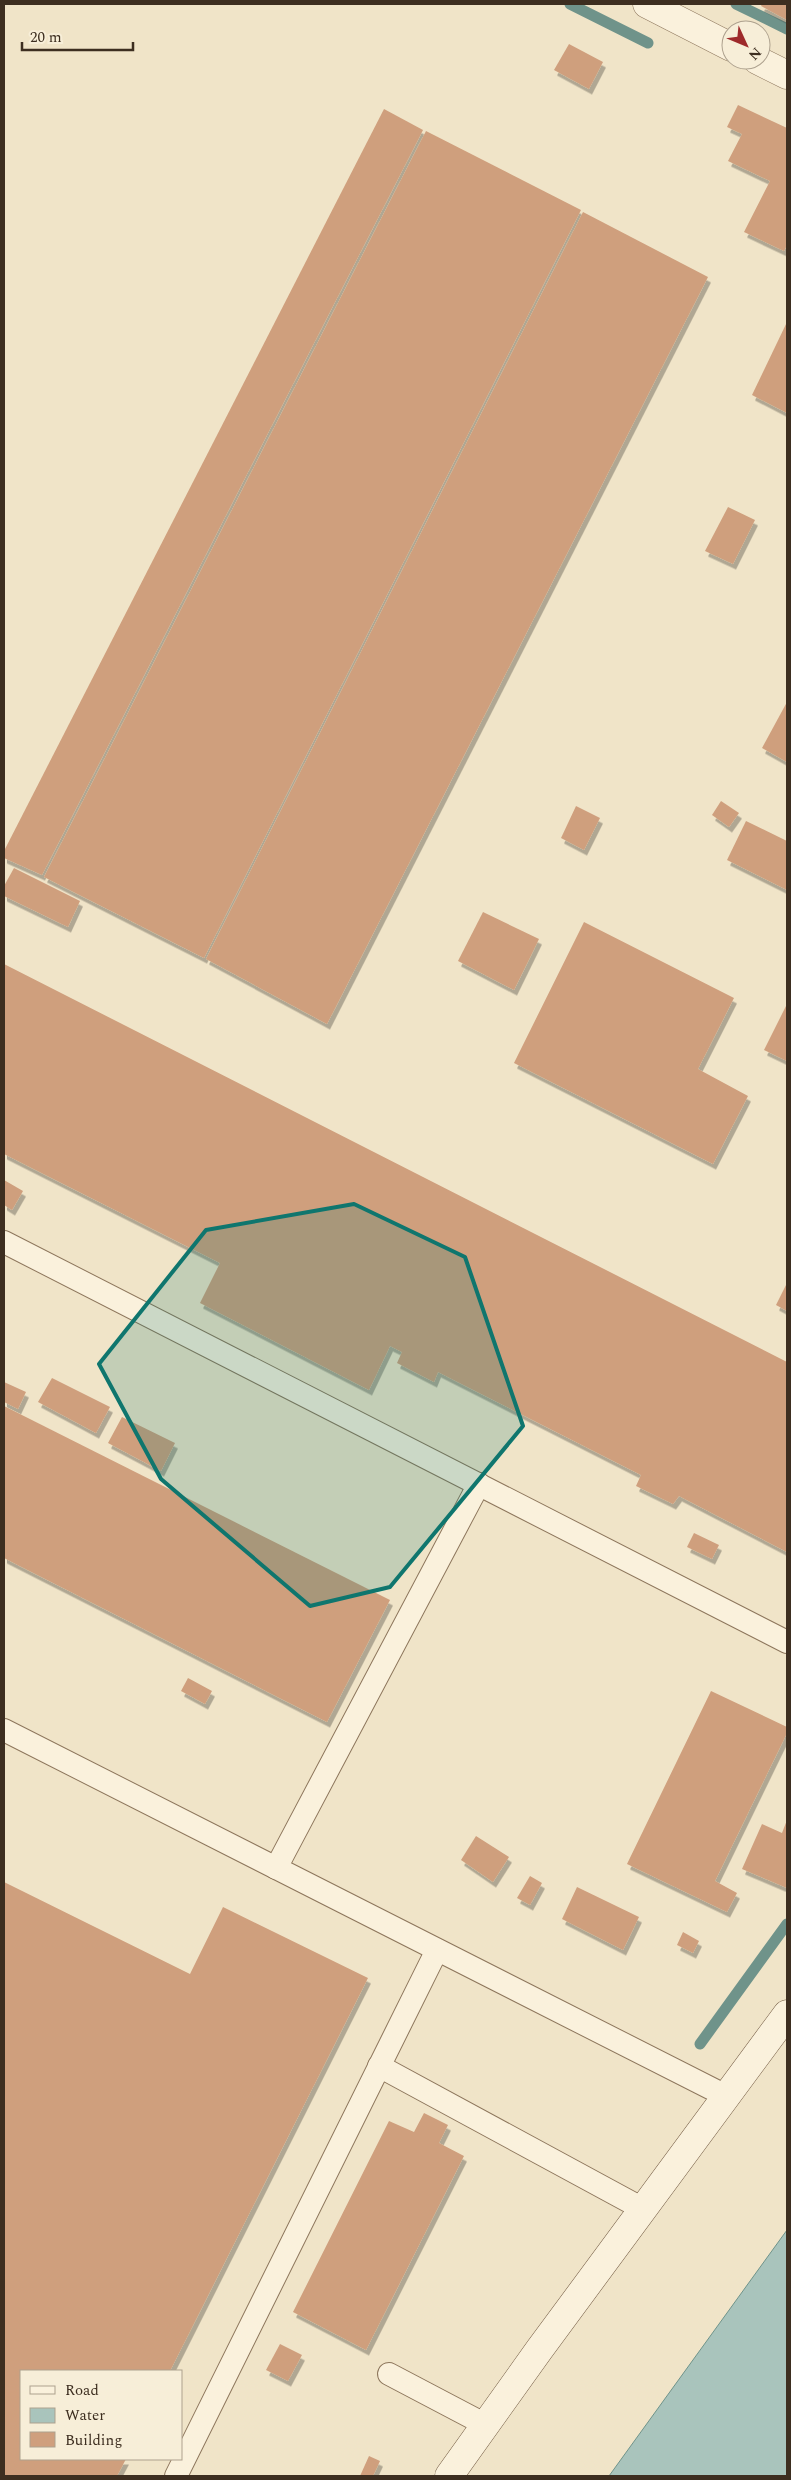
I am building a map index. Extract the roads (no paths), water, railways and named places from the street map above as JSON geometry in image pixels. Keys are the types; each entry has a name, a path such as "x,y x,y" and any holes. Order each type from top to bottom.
{"street":[{"path":"646,4 721,42"},
{"path":"771,67 787,75"},
{"path":"449,2476 787,2014"}],"lane":[{"path":"4,1242 787,1642"},
{"path":"276,1868 479,1484"},
{"path":"4,1731 726,2096"},
{"path":"176,2476 437,1950"},
{"path":"379,2066 643,2209"},
{"path":"388,2374 486,2425"}],"water":[{"path":"787,2230 787,2476 609,2476"}],"waterway":[{"path":"570,4 648,43"},
{"path":"736,4 787,29"},
{"path":"700,2044 787,1924"}]}
